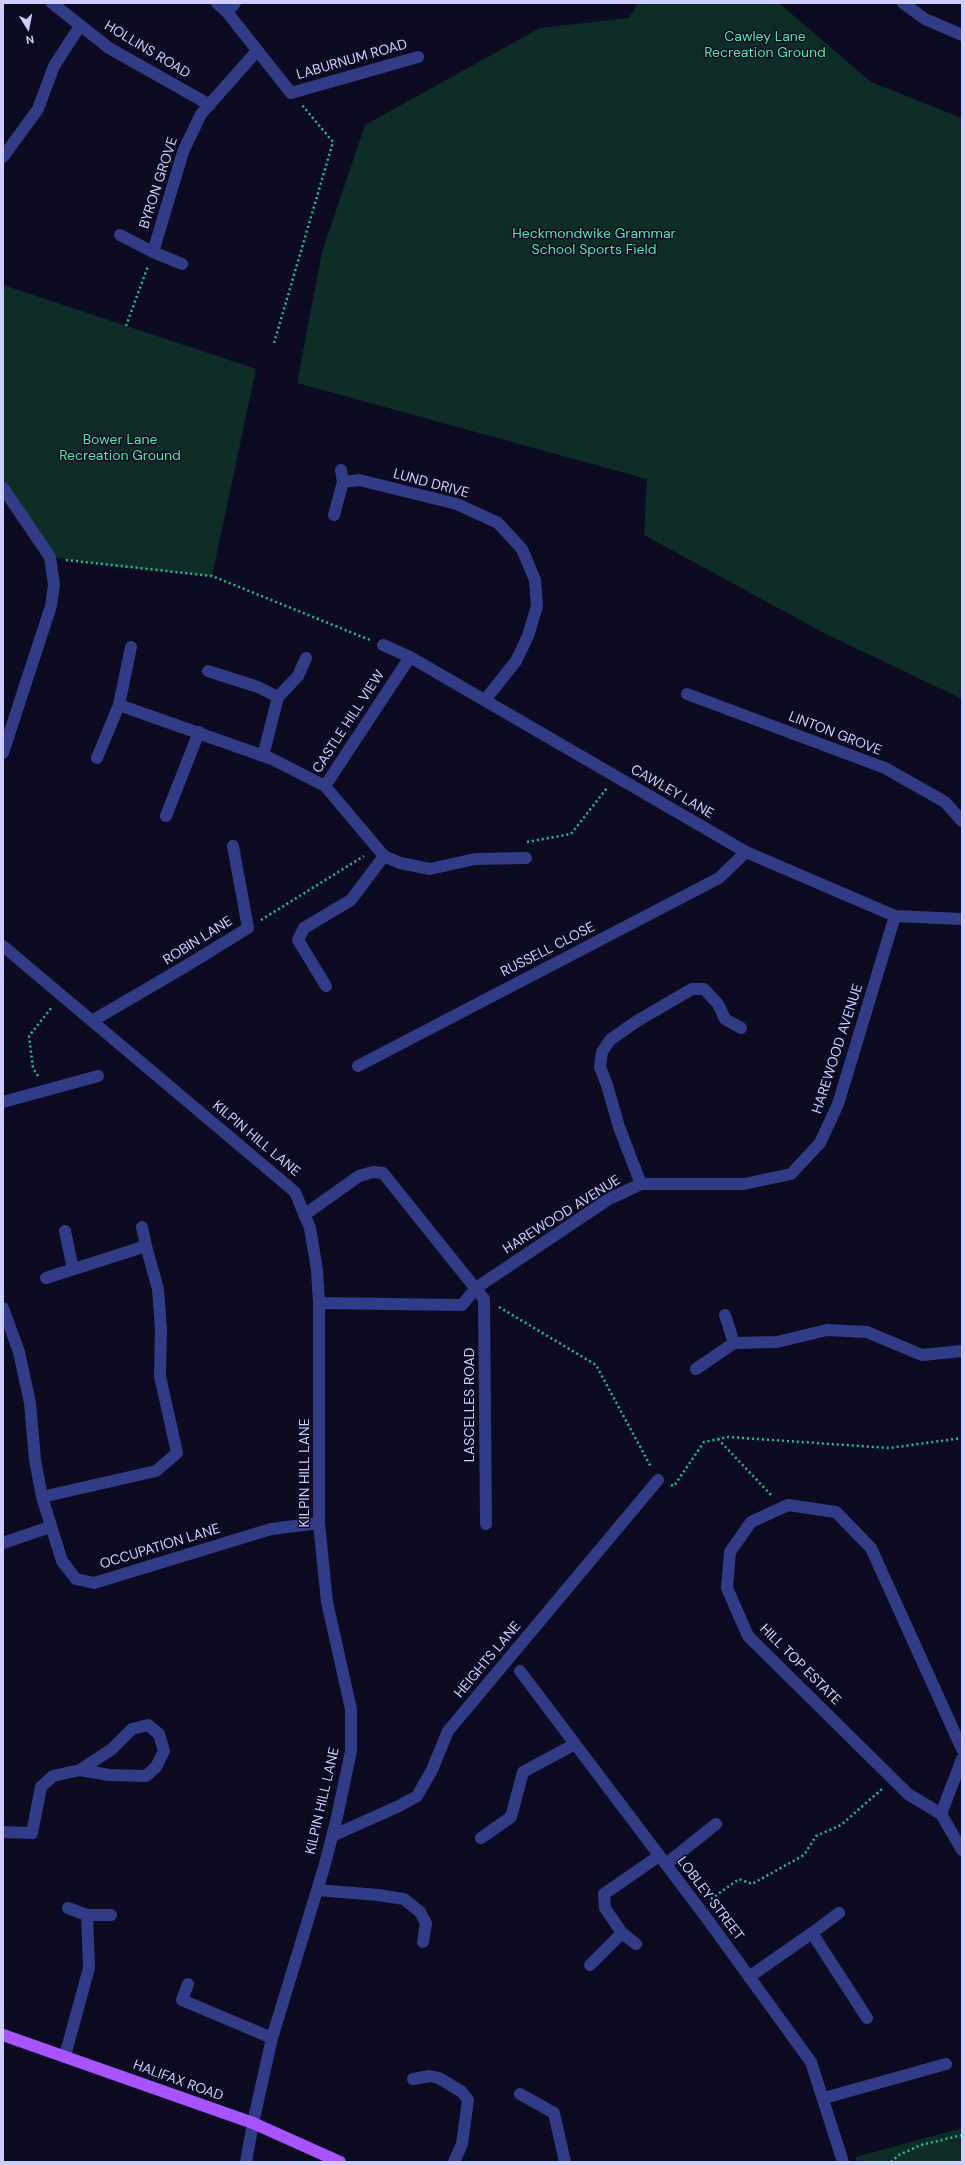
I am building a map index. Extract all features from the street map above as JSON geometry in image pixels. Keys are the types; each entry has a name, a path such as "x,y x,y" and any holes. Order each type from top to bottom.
{"main road":[{"name":"HALIFAX ROAD","path":"3,2035 253,2123 340,2162"}],"street":[{"name":"HOLLINS ROAD","path":"52,3 109,48 210,104"},
{"name":"LABURNUM ROAD","path":"217,3 227,12 292,93 418,57"},
{"path":"227,12 235,3"},
{"path":"903,3 925,19 962,35"},
{"path":"3,158 38,109 54,66 80,26"},
{"name":"BYRON GROVE","path":"153,252 182,152 202,114 257,51"},
{"name":"BYRON GROVE","path":"120,235 153,252 182,264"},
{"name":"LUND DRIVE","path":"334,515 342,476 457,504 498,523 522,549 535,580 537,606 528,636 516,661 485,700"},
{"path":"3,488 50,557 54,585 51,606 3,753"},
{"name":"CAWLEY LANE","path":"383,645 410,657 746,852 895,916 962,919"},
{"path":"97,758 119,705 131,647"},
{"name":"CASTLE HILL VIEW","path":"119,705 199,732 263,756 326,786 410,657"},
{"path":"263,756 278,697 298,676 306,658"},
{"path":"208,670 258,687 278,697"},
{"name":"LINTON GROVE","path":"687,694 885,768 945,802 962,820"},
{"path":"166,816 199,732"},
{"path":"326,786 381,852 400,863 430,869 475,859 526,858"},
{"name":"ROBIN LANE","path":"92,1021 248,928 233,846"},
{"path":"326,986 298,940 304,928 351,900 381,852"},
{"name":"RUSSELL CLOSE","path":"358,1066 719,878 746,852"},
{"name":"HAREWOOD AVENUE","path":"319,1303 462,1305 476,1288 610,1199 641,1184 750,1183 791,1174 820,1144 838,1104 895,916"},
{"name":"KILPIN HILL LANE","path":"3,946 296,1192 310,1228 317,1270 319,1303 319,1523 327,1602 351,1709 351,1751 332,1836 272,2038 246,2162"},
{"path":"641,1184 619,1127 607,1085 600,1067 602,1052 610,1040 637,1021 692,989 704,989 718,1004 725,1019 741,1028"},
{"path":"3,1102 98,1076"},
{"path":"304,1215 359,1176 372,1172 383,1173 484,1299"},
{"path":"42,1497 156,1471 177,1453 160,1376 161,1329 158,1289 142,1228"},
{"path":"65,1231 73,1269"},
{"path":"46,1278 146,1246"},
{"name":"LASCELLES ROAD","path":"484,1299 486,1524"},
{"name":"OCCUPATION LANE","path":"3,1308 20,1352 30,1403 35,1460 50,1528 62,1561 76,1579 94,1583 271,1529 319,1523"},
{"path":"724,1315 734,1343"},
{"path":"696,1369 734,1343 778,1342 827,1330 867,1332 922,1355 962,1351"},
{"name":"HEIGHTS LANE","path":"332,1836 399,1806 417,1796 432,1770 448,1731 658,1480"},
{"name":"HILL TOP ESTATE","path":"962,1749 871,1548 836,1512 788,1505 751,1522 730,1552 727,1588 748,1636 908,1794 941,1814 962,1850"},
{"path":"3,1543 50,1528"},
{"name":"LOBLEY STREET","path":"520,1671 699,1908 811,2062 824,2098 843,2162"},
{"path":"3,1832 32,1833 40,1787 53,1776 80,1770 112,1749 132,1728 148,1725 159,1734 164,1751 156,1767 146,1776 109,1775 80,1770"},
{"path":"481,1838 511,1817 522,1772 575,1744"},
{"path":"941,1814 962,1759"},
{"path":"636,1944 622,1933 605,1908 604,1894 662,1860 716,1824"},
{"path":"317,1890 378,1895 404,1899 420,1912 426,1923 423,1942"},
{"path":"68,1908 87,1915 111,1915"},
{"path":"749,1977 839,1913"},
{"path":"65,2056 89,1968 87,1915"},
{"path":"590,1965 622,1933"},
{"path":"812,1933 867,2018"},
{"path":"188,1984 182,2000 272,2038"},
{"path":"824,2098 946,2064"},
{"path":"413,2080 430,2076 439,2078 462,2092 468,2100 462,2144 454,2162"},
{"path":"520,2094 554,2113 565,2162"}],"path":[{"path":"274,343 333,142 292,93"},
{"path":"126,326 153,252"},
{"path":"50,557 212,576 383,645"},
{"path":"524,842 571,834 616,777"},
{"path":"248,928 381,852"},
{"path":"47,1090 33,1068 28,1036 61,995"},
{"path":"484,1299 596,1365 658,1480 674,1486 704,1442 728,1437 890,1448 962,1438"},
{"path":"718,1439 783,1507"},
{"path":"699,1908 738,1879 752,1884 804,1855 816,1836 841,1825 893,1779"},
{"path":"891,2162 899,2155 921,2145 962,2135"}],"green space":[{"name":"Heckmondwike Grammar School Sports Field","path":"638,3 779,3 871,82 962,118 962,699 824,633 644,535 647,479 297,383 322,252 365,125 540,28 629,18"},
{"name":"Bower Lane Recreation Ground","path":"3,285 256,369 212,576 120,567 50,557 3,488"},
{"path":"962,2128 962,2162 857,2162 856,2157"}],"park label":[{"name":"Cawley Lane Recreation Ground","path":"765,46"}]}
